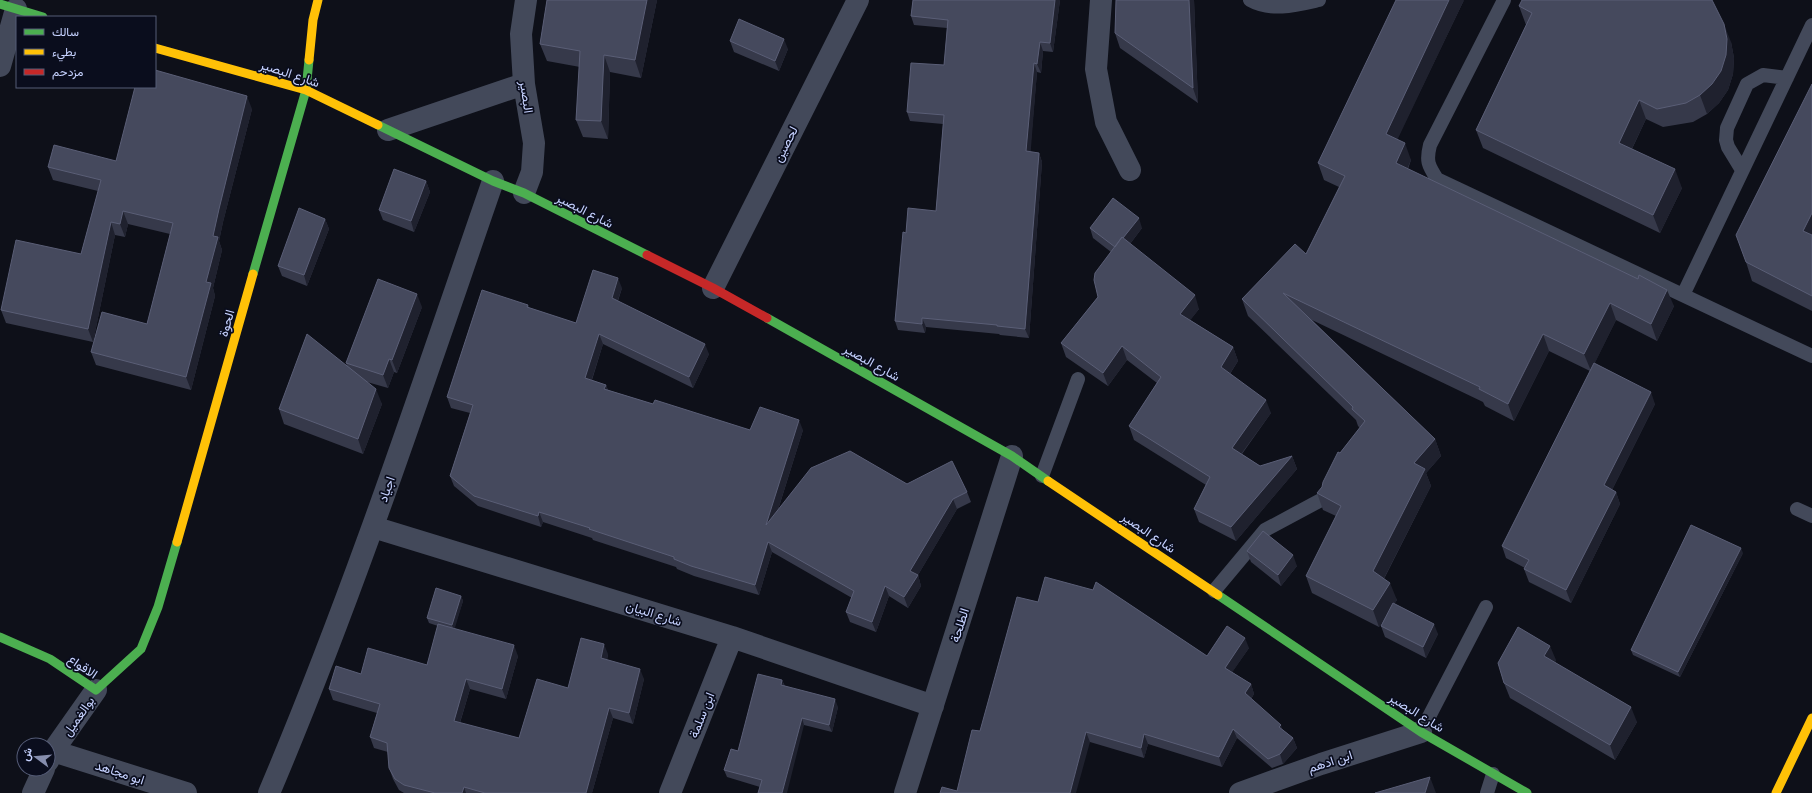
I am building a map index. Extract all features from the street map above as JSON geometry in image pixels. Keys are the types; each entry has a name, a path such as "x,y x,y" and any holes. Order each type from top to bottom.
{"street":[{"name":"الحوة","path":"141,649 158,607 170,559 198,469 306,90 313,20 318,0"},
{"name":"البصير","path":"524,193 532,172 534,143 524,84 521,34 526,0"},
{"name":"لحصين","path":"713,288 858,0"},
{"path":"1101,0 1096,69 1106,122 1130,170"},
{"path":"0,66 8,7 40,16"},
{"name":"شارع البصير","path":"156,48 306,90 493,181 524,193 713,288 1012,456 1421,732 1527,793"},
{"path":"388,130 524,84"},
{"name":"اجياد","path":"269,793 300,721 373,527 493,181"},
{"name":"الطلحة","path":"905,793 1012,456"},
{"name":"شارع البيان","path":"373,527 732,637 933,706"},
{"name":"الاقواع","path":"0,637 50,659 96,690 141,649"},
{"name":"ابن سلمة","path":"670,793 732,637"},
{"name":"بوالغميل","path":"56,748 96,690"},
{"path":"1776,793 1812,718"},
{"name":"ابن ادهم","path":"1240,793 1321,764 1421,732"},
{"name":"ابو مجاهد","path":"56,762 186,793"},
{"name":"بوالغميل","path":"33,793 40,777"}],"lane":[{"path":"1250,0 1271,7 1295,6 1319,0"},
{"path":"1504,0 1430,145 1427,157 1430,168 1437,179 1812,356"},
{"path":"1683,295 1812,25"},
{"path":"1742,170 1728,147 1726,140 1727,128 1747,84 1763,75 1787,78"},
{"path":"1042,476 1078,379"},
{"path":"1214,591 1265,530 1321,500"},
{"path":"1797,509 1812,516"},
{"path":"1421,732 1486,607"},
{"path":"1487,793 1493,774"}],"building":[{"path":"547,0 647,0 635,60 604,55 601,121 576,120 580,51 540,44"},
{"path":"913,0 1055,0 1050,43 1040,42 1037,64 1034,63 1026,151 1039,153 1025,329 922,318 922,324 895,321 903,232 906,233 908,208 936,211 944,115 907,112 911,63 944,65 948,20 911,16"},
{"path":"1116,0 1189,0 1193,88 1115,33"},
{"path":"1396,0 1449,0 1386,134 1405,143 1396,163 1638,279 1639,275 1667,290 1651,324 1610,303 1584,354 1543,334 1508,404 1479,389 1480,387 1283,293 1435,439 1414,463 1425,469 1373,571 1390,583 1373,610 1306,576 1341,506 1317,493 1322,487 1338,452 1340,453 1365,421 1352,409 1353,407 1242,299 1295,244 1306,254 1345,176 1318,163"},
{"path":"1522,0 1712,0 1724,24 1727,39 1726,55 1721,71 1712,84 1700,95 1686,103 1657,109 1639,100 1619,143 1675,169 1653,215 1476,130 1532,13 1519,6"},
{"path":"739,19 784,39 775,61 730,41"},
{"path":"156,70 247,96 213,236 218,237 206,282 211,283 186,377 91,352 102,312 147,324 173,223 123,211 120,224 111,222 88,329 1,310 16,240 81,254 101,180 48,167 54,145 116,161 135,88 156,88"},
{"path":"1812,84 1812,213 1803,231 1812,235 1812,296 1746,262 1736,235"},
{"path":"394,169 426,181 411,221 379,210"},
{"path":"1113,198 1139,218 1115,247 1090,228"},
{"path":"299,208 325,219 304,275 278,266"},
{"path":"1122,237 1195,295 1180,314 1233,347 1221,367 1266,400 1232,448 1260,466 1292,456 1231,527 1194,509 1210,477 1129,426 1161,377 1122,346 1103,373 1061,343 1098,297 1094,280 1095,273"},
{"path":"593,270 618,278 612,298 705,344 689,377 599,334 585,378 606,385 604,389 653,404 655,400 750,430 760,407 799,420 766,525 811,468 850,451 907,484 952,461 967,492 953,499 910,571 918,575 904,597 885,586 872,622 846,612 854,591 768,542 755,585 691,566 674,559 674,557 589,529 590,528 539,512 538,516 474,496 450,476 473,405 447,397 482,290 576,323"},
{"path":"378,279 417,294 392,360 389,359 383,375 346,363"},
{"path":"307,334 376,389 358,439 279,409"},
{"path":"1594,363 1651,392 1604,485 1616,492 1566,590 1524,569 1529,560 1502,546"},
{"path":"1691,525 1741,548 1678,672 1631,650"},
{"path":"1263,531 1293,555 1278,575 1247,551"},
{"path":"1045,577 1093,590 1096,582 1207,656 1227,626 1245,638 1225,668 1251,684 1245,693 1281,725 1279,727 1293,738 1280,754 1268,759 1233,729 1219,757 1144,734 1141,748 1086,732 1070,793 940,793 942,787 957,791 972,730 980,731 1017,597 1038,602"},
{"path":"436,588 461,596 452,625 427,618"},
{"path":"1393,603 1434,624 1423,647 1381,626"},
{"path":"438,624 514,645 502,689 466,679 454,721 519,738 537,679 568,688 581,638 604,644 601,658 640,669 629,713 609,708 586,793 485,793 464,787 462,793 435,793 404,785 395,779 389,768 387,743 370,737 380,704 329,689 336,666 361,674 368,648 427,665"},
{"path":"1518,627 1550,646 1544,656 1631,707 1610,745 1504,683 1498,663"},
{"path":"758,674 782,680 781,685 835,699 829,725 802,718 782,793 758,793 762,780 724,770 731,749 738,751"},
{"path":"1430,777 1425,793 1375,793"}],"traffic: fast":[{"path":"0,4 40,16"},
{"path":"253,274 306,90 309,60"},
{"path":"378,125 493,181 524,193 647,255"},
{"path":"767,318 1012,456 1048,481"},
{"path":"0,637 50,659 96,690 141,649 158,607 177,542"},
{"path":"1218,595 1421,732 1527,793"}],"traffic: slow":[{"path":"309,60 313,20 318,0"},
{"path":"156,48 306,90 378,125"},
{"path":"177,542 253,274"},
{"path":"1048,481 1218,595"},
{"path":"1776,793 1812,718"}],"traffic: jam":[{"path":"647,255 713,288 767,318"}]}
